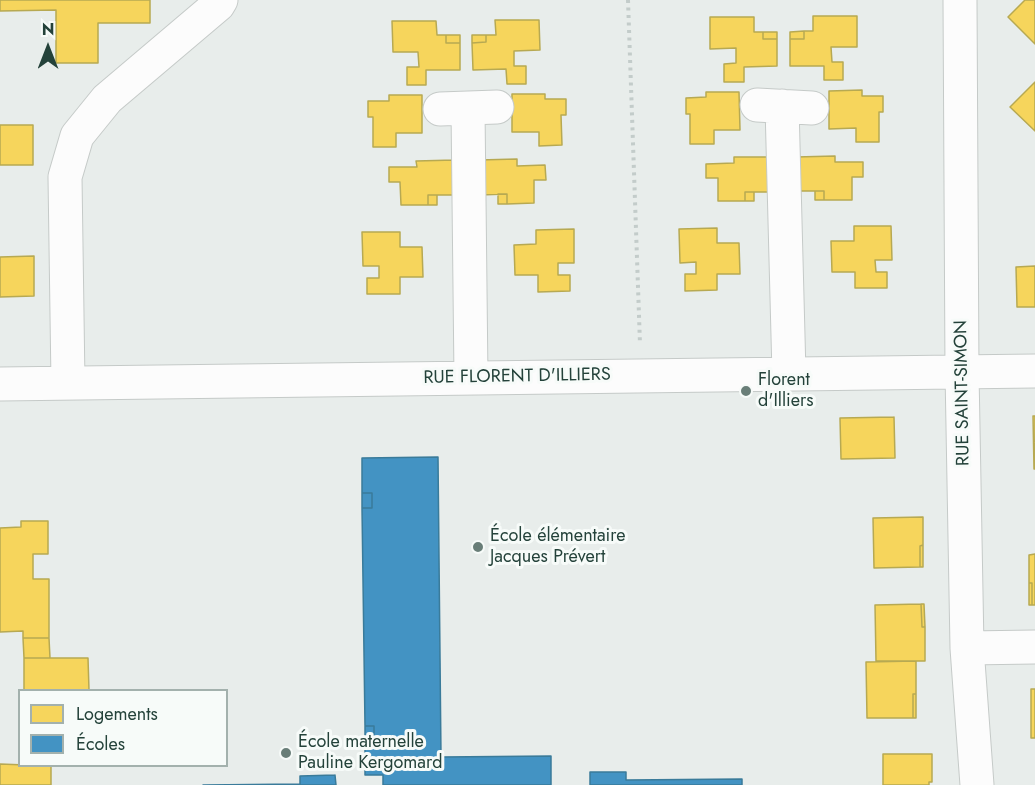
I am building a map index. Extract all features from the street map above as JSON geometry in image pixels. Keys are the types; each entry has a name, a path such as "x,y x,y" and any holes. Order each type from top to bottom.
{"street":[{"path":"68,383 65,177 77,136 107,99 218,5 221,0"},
{"name":"RUE SAINT-SIMON","path":"960,0 962,372 967,648 977,785"},
{"path":"784,106 789,374"},
{"path":"468,108 471,378"},
{"name":"RUE FLORENT D'ILLIERS","path":"0,384 1035,371"},
{"path":"967,648 1035,647"}],"path":[{"path":"628,0 642,376"}],"building: Logements":[{"path":"0,0 150,0 150,23 98,23 98,63 56,63 56,10 0,11"},
{"path":"1025,0 1035,0 1035,44 1008,17"},
{"path":"813,16 857,16 857,47 831,47 832,62 843,62 843,80 824,80 824,66 790,66 790,39 804,39 804,31 813,31"},
{"path":"710,17 754,17 754,32 763,32 763,39 777,39 777,66 744,67 744,82 724,82 724,64 736,63 736,48 710,49"},
{"path":"495,20 539,20 540,50 514,51 514,66 526,66 526,84 507,84 506,69 473,70 472,43 486,42 486,35 496,35"},
{"path":"392,21 436,21 437,35 446,35 446,43 460,43 460,70 426,70 426,85 407,85 407,67 419,67 418,52 393,52"},
{"path":"804,31 804,39 790,39 790,32"},
{"path":"763,32 777,32 777,39 763,39"},
{"path":"446,35 460,35 460,43 446,43"},
{"path":"472,35 486,35 486,42 472,43"},
{"path":"1035,82 1035,131 1010,107"},
{"path":"862,90 862,96 883,96 883,112 879,112 879,142 856,142 856,128 829,129 829,91"},
{"path":"706,92 739,92 740,130 714,130 714,144 690,144 690,114 686,114 686,98 706,97"},
{"path":"512,94 545,94 545,99 566,99 566,115 561,115 562,145 539,146 539,132 512,132"},
{"path":"389,95 422,95 422,133 396,133 396,147 373,147 373,117 368,117 368,101 389,101"},
{"path":"0,125 33,125 33,165 0,165"},
{"path":"835,156 835,162 863,162 863,177 852,177 852,200 824,200 824,191 796,191 796,157"},
{"path":"734,157 773,157 773,192 745,192 745,201 718,201 718,178 706,178 706,164 734,163"},
{"path":"517,159 517,166 545,165 546,180 534,180 534,203 507,204 507,194 479,195 479,160"},
{"path":"455,160 456,195 428,195 428,205 401,205 400,182 389,182 389,167 417,167 416,161"},
{"path":"815,191 824,191 824,200 815,200"},
{"path":"745,192 754,192 754,201 745,201"},
{"path":"498,194 507,194 507,204 498,204"},
{"path":"428,195 437,195 437,205 428,205"},
{"path":"854,226 891,226 892,260 875,260 876,272 887,272 887,288 855,288 855,272 832,272 831,241 854,241"},
{"path":"717,228 717,243 739,243 740,274 717,274 717,290 685,291 685,274 696,274 696,262 680,263 679,229"},
{"path":"574,229 574,263 558,263 558,275 570,275 570,291 538,292 538,275 515,275 514,245 536,244 536,230"},
{"path":"362,232 400,232 400,247 422,247 423,277 400,277 400,294 367,294 367,278 379,278 379,266 363,266"},
{"path":"34,256 34,296 0,297 0,257"},
{"path":"1035,266 1035,307 1017,307 1016,267"},
{"path":"1033,416 1035,416 1035,469 1034,469"},
{"path":"894,417 895,458 841,459 840,418"},
{"path":"923,517 920,567 874,568 873,518"},
{"path":"21,521 48,521 48,554 33,554 33,579 49,579 49,638 23,638 23,631 0,632 0,528 21,527"},
{"path":"923,545 923,567 920,567 920,546"},
{"path":"1035,554 1035,605 1032,605 1029,555"},
{"path":"1029,583 1032,583 1032,605 1029,605"},
{"path":"921,604 922,627 925,627 925,661 876,661 875,605"},
{"path":"921,604 924,604 925,627 922,627"},
{"path":"23,638 49,638 50,658 24,658"},
{"path":"24,658 88,658 89,689 24,689"},
{"path":"916,661 913,718 867,718 866,662"},
{"path":"1031,689 1035,689 1035,738 1031,738"},
{"path":"913,694 916,694 916,718 913,718"},
{"path":"883,754 932,754 932,782 929,782 929,785 883,785"},
{"path":"0,764 18,765 18,767 51,767 51,785 0,785"}],"building: Écoles":[{"path":"438,457 441,757 551,756 551,785 383,785 383,775 365,775 365,741 374,740 374,726 365,726 362,508 372,508 372,493 362,493 362,458"},
{"path":"362,493 372,493 372,508 362,508"},
{"path":"365,726 374,726 374,740 365,741"},
{"path":"590,772 626,772 626,780 742,779 742,785 590,785"},
{"path":"335,775 336,785 203,785 300,784 300,776"}],"place":[{"name":"Florent d'Illiers","path":"746,391"},
{"name":"École élémentaire Jacques Prévert","path":"478,547"},
{"name":"École maternelle Pauline Kergomard","path":"286,753"}]}
